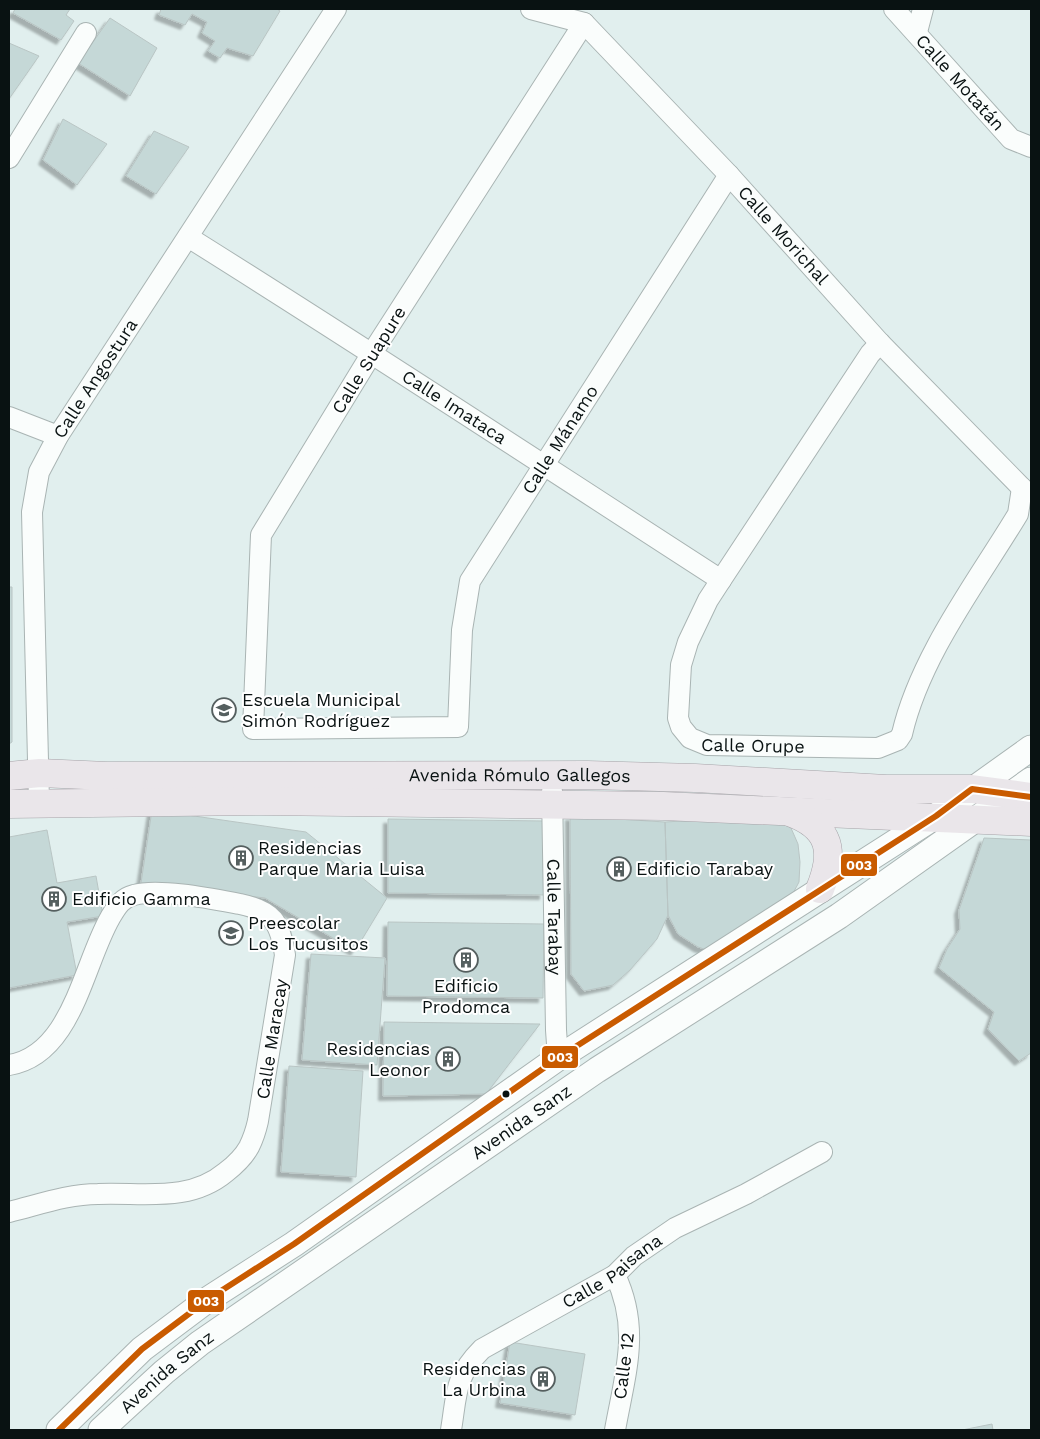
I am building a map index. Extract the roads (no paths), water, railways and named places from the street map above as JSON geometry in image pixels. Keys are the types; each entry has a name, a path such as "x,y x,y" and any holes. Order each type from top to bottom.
{"main road":[{"name":"Avenida Rómulo Gallegos","path":"9,776 40,773 107,776 551,775 694,778 886,789 1026,790"},
{"name":"Avenida Rómulo Gallegos","path":"9,804 39,802 552,804 663,806 790,813 936,816 1031,822"},
{"path":"790,813 808,819 817,826 825,838 828,848 828,860 820,889"}],"street":[{"name":"Calle Angostura","path":"39,802 40,773 32,512 39,472 58,436 336,9"},
{"path":"531,9 584,23"},
{"name":"Calle Motatán","path":"894,9 917,32 1011,139 1031,147"},
{"path":"917,32 922,9"},
{"name":"Calle Morichal","path":"584,23 730,175 880,343 1027,486"},
{"name":"Calle Suapure","path":"458,727 253,729 261,535 372,353 584,23"},
{"path":"9,158 86,33"},
{"name":"Calle Mánamo","path":"458,727 462,630 470,581 730,175"},
{"name":"Calle Imataca","path":"188,237 372,353 542,466 720,580"},
{"name":"Calle Orupe","path":"880,343 870,354 720,580 697,622 681,665 678,718 681,727 690,738 707,744 885,747 898,740 902,734 918,684 932,654 1018,514 1027,486"},
{"path":"9,417 58,436"},
{"name":"Avenida Sanz","path":"58,1430 142,1349 210,1298 294,1244 558,1058 936,816 1031,748"},
{"name":"Calle Tarabay","path":"551,775 558,1058"},
{"name":"Avenida Sanz","path":"101,1430 164,1372 200,1343 597,1070 839,916 977,819 1026,790"},
{"name":"Calle Maracay","path":"9,1065 18,1064 35,1056 53,1040 64,1023 100,935 120,902 132,895 156,893 231,903 258,908 274,920 282,937 285,955 284,965 258,1121 249,1147 236,1164 217,1180 190,1191 164,1195 98,1194 74,1196 9,1212"},
{"name":"Calle Paisana","path":"451,1430 460,1377 468,1364 482,1349 615,1275 634,1256 675,1228 746,1194 822,1152"},
{"name":"Calle 12","path":"615,1275 628,1307 629,1330 629,1355 615,1430"},
{"path":"76,1412 93,1430"}],"place":[{"name":"Escuela Municipal Simón Rodríguez","path":"224,710"},
{"name":"Residencias Parque Maria Luisa","path":"241,858"},
{"name":"Edificio Tarabay","path":"619,869"},
{"name":"Edificio Gamma","path":"54,899"},
{"name":"Preescolar Los Tucusitos","path":"231,933"},
{"name":"Edificio Prodomca","path":"466,960"},
{"name":"Residencias Leonor","path":"448,1059"},
{"name":"Residencias La Urbina","path":"543,1379"}]}
